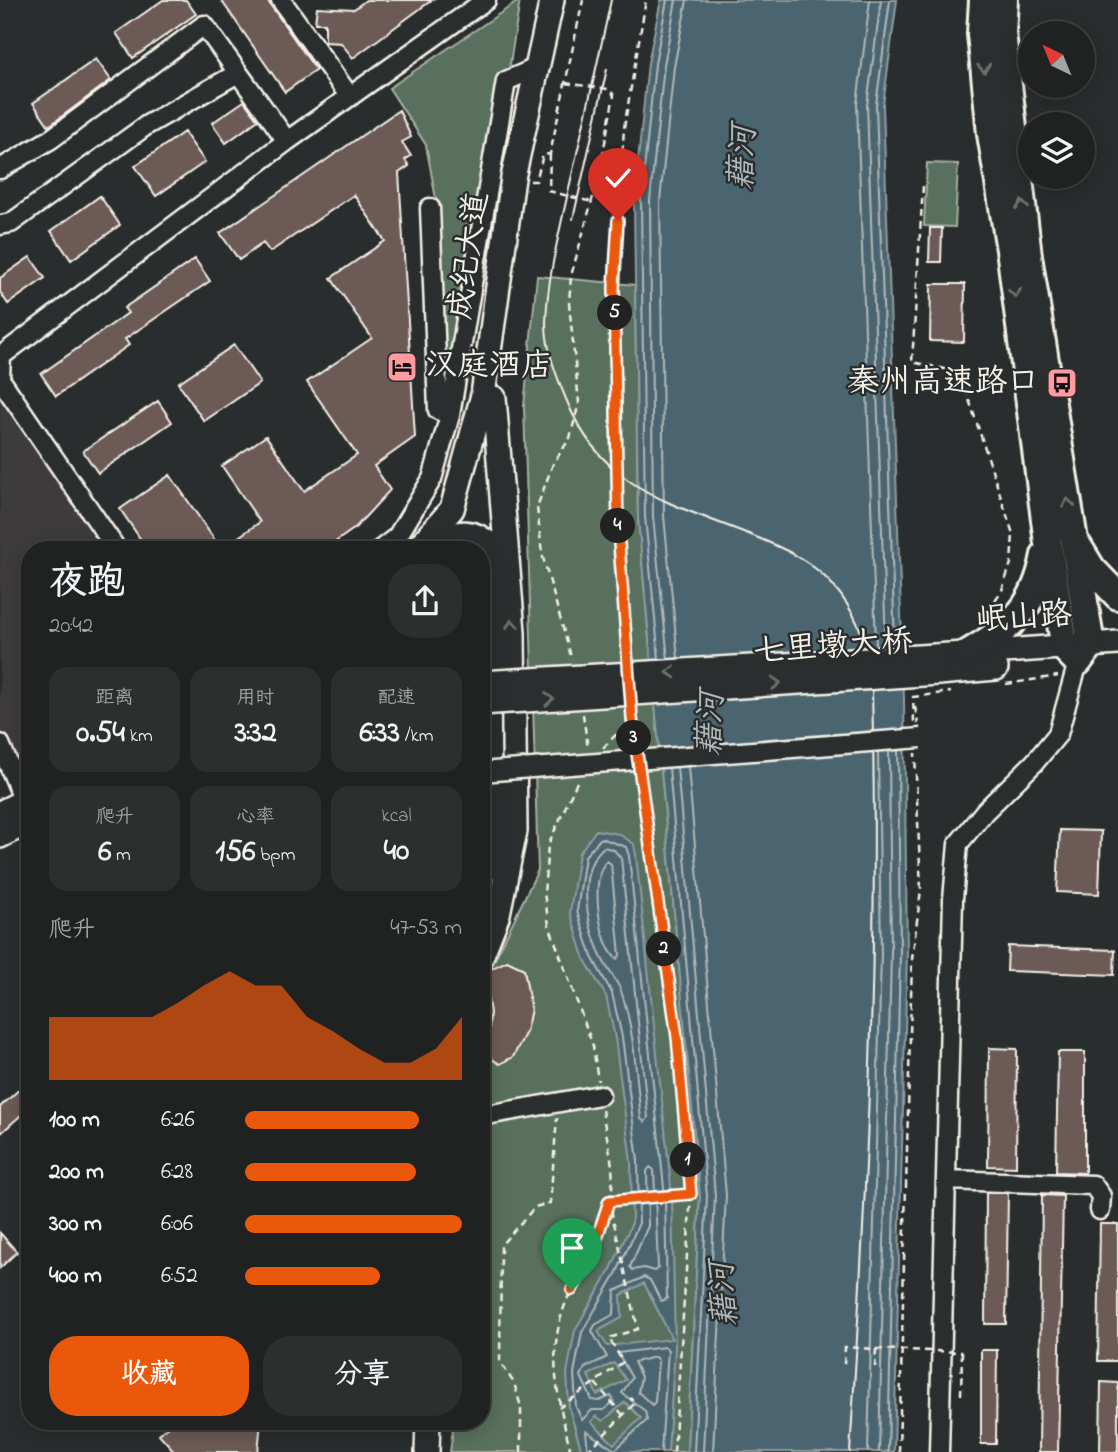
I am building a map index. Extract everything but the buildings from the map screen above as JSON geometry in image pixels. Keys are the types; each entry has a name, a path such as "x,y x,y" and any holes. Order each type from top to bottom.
{"highway":[{"path":"983,0 981,34 991,134 1078,652"},
{"path":"965,655 998,636 1024,611 1060,540 1002,33 1004,0"},
{"path":"1060,540 1118,596"}],"main road":[{"name":"成纪大道","path":"432,541 466,511 483,444 513,178 552,0"},
{"name":"成纪大道","path":"431,541 452,509 487,402 526,181 568,0"},
{"path":"487,402 513,632 515,831 498,914 490,934"},
{"path":"483,444 491,546 500,762 499,830 490,876"},
{"path":"435,541 456,533 466,533 486,541"},
{"name":"岷山路","path":"936,664 1078,652 1118,643"},
{"name":"岷山路","path":"936,664 965,655 1078,652 1118,659"},
{"name":"七里墩大桥","path":"490,683 936,664"},
{"name":"七里墩大桥","path":"490,702 936,664"},
{"path":"0,813 21,808"},
{"path":"0,836 21,814"},
{"path":"427,1452 428,1430"}],"street":[{"path":"281,0 350,97"},
{"path":"111,541 0,378 1,356 287,141 486,0"},
{"path":"0,169 51,139 204,25 287,141"},
{"path":"392,541 414,513 432,480 450,415 506,81 536,68"},
{"path":"0,225 11,223 147,125 238,73"},
{"path":"430,208 438,410 450,415"},
{"path":"414,513 429,541"},
{"path":"939,1452 953,899 958,844 985,811 1034,763 1058,734 1078,652"},
{"path":"490,771 917,738"},
{"path":"0,744 21,790"},
{"path":"490,1114 600,1095"},
{"path":"946,1180 1093,1185 1101,1196 1100,1210"}],"path":[{"path":"583,0 550,155 549,191 592,202"},
{"path":"628,664 618,530 614,288 624,128 646,0"},
{"path":"565,83 608,89 614,95 592,202 572,276 569,303 579,404 570,438 553,464 537,507 542,554 573,662"},
{"path":"526,181 536,181 543,155 550,155"},
{"path":"923,186 912,362 949,370 963,382 1013,534 1011,563 1002,590 979,624"},
{"path":"1004,684 1057,677 1078,652"},
{"path":"913,697 952,692"},
{"path":"899,1452 912,959 921,890 917,738 913,697"},
{"path":"913,697 917,738"},
{"path":"631,704 637,758"},
{"path":"582,710 589,746 586,759"},
{"path":"601,750 632,718"},
{"path":"570,1452 559,1408 554,1371 560,1321 572,1290 592,1253 612,1185 593,1046 549,925 544,893 545,861 550,837 583,771"},
{"path":"639,771 677,1037 691,1194 674,1452"},
{"path":"521,1452 522,1407 514,1383 500,1362 501,1245 535,1207 550,1203 558,1102"},
{"path":"609,1201 691,1194"},
{"path":"559,1408 623,1362 609,1338 638,1329 609,1201"},
{"path":"844,1364 845,1347 962,1352 961,1395"},
{"path":"875,1367 876,1349"},
{"path":"594,1383 624,1415"},
{"path":"587,1452 635,1403 630,1398"}],"shaded area":[{"path":"0,383 113,541 21,541 21,762 0,772"}],"green space":[{"path":"520,0 463,364 440,361 436,199 426,145 389,88"},
{"path":"927,163 958,164 955,227 924,226"},
{"path":"537,276 635,285 638,518 700,1196 687,1452 450,1452 453,1430 490,1430 490,969 538,870 524,406"}],"water":[{"name":"藉河","path":"661,0 897,0 883,105 904,699 907,954 894,1452 687,1452 700,1196 638,518 634,200 648,63"},
{"path":"596,830 619,834 634,844 636,855 672,1196 675,1347 668,1452 582,1452 569,1408 567,1373 575,1330 611,1269 632,1223 631,1162 615,1038 606,996 585,960 570,912 579,853","holes":["644,1283 672,1339 607,1346 598,1331 622,1318 621,1295","614,1363 626,1380 597,1395 588,1375","625,1402 641,1418 614,1444 591,1422 596,1416 603,1421"]}],"tram line":[{"path":"611,0 548,291 548,342 562,390 581,430 599,455 620,474 669,503 774,545 818,570 847,605 871,659 873,956 862,1254 850,1452"},
{"path":"573,219 607,69"}],"place":[{"name":"汉庭酒店","path":"402,367"},
{"name":"秦州高速路口","path":"1062,383"}],"route":[{"path":"572,1290 592,1253 609,1201 691,1194 677,1037 632,718 618,530 614,288 618,220"}]}
